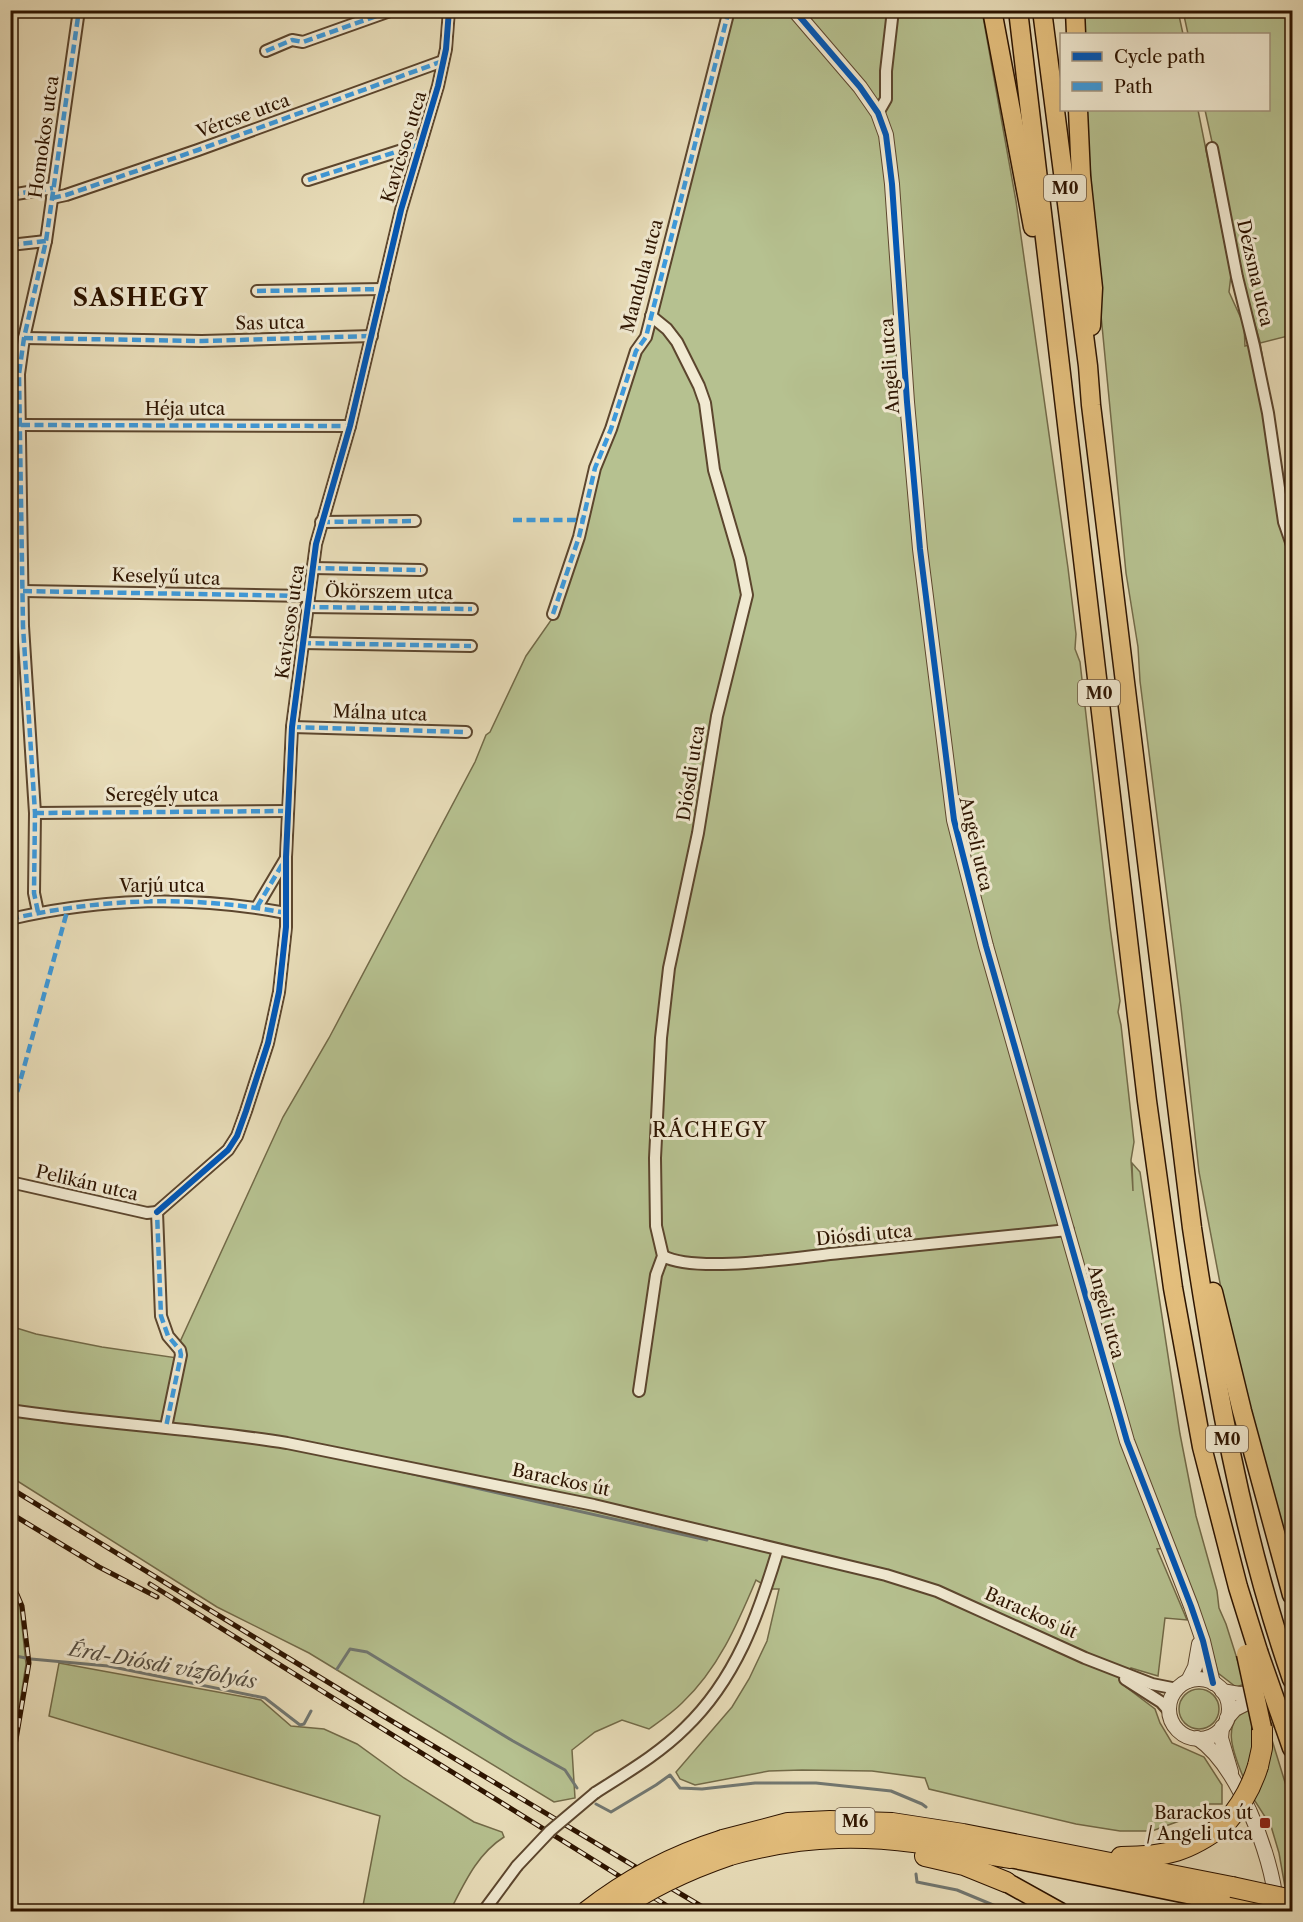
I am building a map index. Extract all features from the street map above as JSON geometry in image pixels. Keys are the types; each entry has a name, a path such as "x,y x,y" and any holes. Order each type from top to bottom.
{"highway":[{"path":"992,10 1038,258 1052,285"},
{"name":"M0","path":"1018,10 1147,1101 1173,1288 1202,1447 1238,1587 1252,1653 1293,1748"},
{"name":"M0","path":"1042,10 1088,366 1092,417 1192,1228 1227,1439 1250,1538 1281,1647 1293,1679"},
{"path":"1075,10 1076,33"},
{"path":"1078,111 1081,176 1093,288 1088,366"},
{"path":"1192,1228 1204,1251 1242,1410 1293,1595"},
{"path":"1050,1851 1122,1857 1168,1854 1203,1840 1225,1824 1253,1784 1262,1748 1262,1728 1252,1653"},
{"name":"M6","path":"615,1911 726,1847 788,1823 873,1822 919,1827 1050,1851"},
{"path":"804,1840 840,1838 889,1840 1234,1895 1293,1900"},
{"path":"804,1840 938,1858 964,1865 1006,1882 1060,1911"},
{"name":"M6","path":"586,1911 644,1872 692,1850 804,1840"},
{"path":"1050,1851 1234,1895 1277,1911"}],"street":[{"name":"Homokos utca","path":"38,912 33,893 35,813 15,471 21,425 15,410 15,375 46,241 79,10"},
{"path":"266,51 292,40 303,42 393,10"},
{"name":"Kavicsos utca","path":"157,1212 228,1150 237,1136 270,1032 279,992 286,913 286,857 292,727 312,568 321,522 350,426 401,210 438,86 449,10"},
{"name":"Mandula utca","path":"553,614 579,537 595,468 611,429 636,351 644,342 729,10"},
{"name":"Angeli utca","path":"794,10 860,87 878,113 889,151 920,549 954,820 986,946 1127,1441 1183,1585 1217,1687"},
{"path":"878,113 886,99 886,71 893,10"},
{"name":"Vércse utca","path":"10,195 53,193 198,150 443,61"},
{"path":"308,180 421,144"},
{"name":"Dézsma utca","path":"1212,148 1237,277 1268,413 1284,522 1293,545"},
{"path":"10,245 46,241"},
{"path":"257,291 383,289"},
{"name":"Diósdi utca","path":"639,1391 656,1275 663,1256 656,1226 656,1158 661,1038 669,968 700,823 717,716 747,595 740,559 714,470 705,403 691,367 677,342 667,329 651,316"},
{"name":"Sas utca","path":"24,338 202,341 372,336"},
{"name":"Héja utca","path":"21,425 350,426"},
{"path":"321,522 415,521"},
{"path":"312,568 421,570"},
{"path":"1293,590 1293,615"},
{"name":"Keselyű utca","path":"23,591 307,602"},
{"name":"Ökörszem utca","path":"307,602 472,609"},
{"path":"302,643 471,646"},
{"name":"Málna utca","path":"292,727 466,732"},
{"name":"Seregély utca","path":"35,813 288,811"},
{"name":"Kavicsos utca","path":"257,907 286,857"},
{"path":"270,884 286,887"},
{"name":"Varjú utca","path":"10,919 38,912 165,900 257,907 286,913"},
{"name":"Pelikán utca","path":"10,1182 147,1213 157,1212"},
{"path":"157,1212 161,1316 168,1336 180,1350 181,1355 166,1427"},
{"name":"Diósdi utca","path":"663,1256 692,1264 750,1262 1068,1230"},
{"name":"Barackos út","path":"10,1410 56,1417 246,1436 594,1505 853,1566 929,1588 1085,1658 1152,1684 1182,1685"},
{"path":"483,1911 517,1866 550,1831 595,1793 686,1728 720,1687 743,1648 760,1606 778,1550"},
{"name":"Angeli utca","path":"1182,1685 1195,1667 1199,1653 1197,1627"},
{"name":"Barackos út","path":"1085,1658 1144,1690 1169,1711"},
{"path":"1197,1738 1209,1737 1235,1709 1253,1697 1198,1679 1182,1685 1170,1699 1169,1711 1173,1724 1183,1734 1197,1738 1207,1745 1236,1785"},
{"path":"1217,1687 1228,1705 1221,1738 1236,1785 1264,1846 1277,1911"}],"green space":[{"path":"729,11 982,11 1016,201 1068,568 1076,634 1075,649 1080,662 1120,1001 1118,1012 1134,1142 1131,1160 1133,1191 1132,1163 1140,1172 1180,1434 1196,1516 1217,1591 1219,1608 1245,1684 1236,1687 1218,1673 1175,1547 1157,1549 1187,1620 1165,1618 1158,1676 1131,1668 1126,1687 1155,1709 1172,1743 1204,1757 1222,1785 1222,1804 1209,1804 1201,1813 1152,1831 1120,1831 1076,1824 929,1789 925,1778 872,1771 769,1771 695,1785 680,1779 676,1772 732,1707 749,1679 767,1641 779,1589 771,1589 756,1580 725,1646 695,1690 649,1729 622,1720 595,1732 572,1750 575,1798 554,1802 309,1653 217,1607 11,1477 10,1326 36,1334 102,1347 177,1358 179,1344 283,1117 329,1038 475,762 526,656 554,616 638,347"},
{"path":"1083,11 1178,11 1183,33 1083,33"},
{"path":"1183,11 1292,11 1292,335 1260,343 1292,527 1292,1582 1227,1320 1199,1172 1181,1007 1140,681 1138,647 1126,573 1100,305 1086,111 1198,111 1231,275 1229,292 1244,325 1245,346 1260,342 1242,279 1205,111 1270,111 1270,33 1188,33"},
{"path":"11,1586 20,1607 26,1664 11,1759 11,1706 15,1676 11,1674"},
{"path":"59,1663 261,1700 291,1726 324,1729 357,1744 404,1778 474,1822 502,1832 504,1837 479,1861 450,1911 362,1911 380,1816 49,1716"},
{"path":"1199,1689 1207,1690 1213,1695 1218,1701 1218,1717 1213,1723 1207,1728 1199,1729 1191,1728 1185,1723 1180,1717 1179,1709 1180,1701 1185,1695 1191,1690"},
{"path":"1252,1709 1255,1744 1246,1784 1234,1753 1231,1731 1234,1722 1241,1714"},
{"path":"1272,1740 1292,1805 1292,1888 1285,1887 1271,1826 1253,1798 1268,1763"}],"waterway":[{"path":"400,1471 707,1540"},
{"name":"Érd-Diósdi vízfolyás","path":"337,1669 350,1649 367,1652 565,1770 577,1788"},
{"name":"Érd-Diósdi vízfolyás","path":"10,1655 26,1658"},
{"name":"Érd-Diósdi vízfolyás","path":"31,1659 108,1666 265,1698 300,1725 304,1724 311,1711"},
{"name":"Érd-Diósdi vízfolyás","path":"596,1804 611,1812 670,1775 680,1788 702,1789 755,1783 816,1783 891,1791 926,1807"},
{"name":"Érd-Diósdi vízfolyás","path":"916,1874 917,1882 957,1890 1010,1912"}],"tunnel":[{"path":"1263,1692 1292,1689"}],"railway":[{"path":"10,1488 385,1717 711,1912"},
{"path":"10,1513 99,1567 157,1597"},
{"path":"10,1578 22,1606 29,1663 10,1775"},
{"path":"150,1584 677,1912"}],"marked path":[{"path":"38,912 34,893 35,813 23,626 19,374 24,338 46,241 79,10"},
{"path":"266,51 292,40 303,42 393,10"},
{"path":"553,614 579,537 595,468 611,429 636,351 646,337 729,10"},
{"path":"52,198 198,150 443,61"},
{"path":"308,180 421,144"},
{"path":"10,195 53,188"},
{"path":"10,245 46,241"},
{"path":"257,291 383,289"},
{"path":"24,338 202,341 372,336"},
{"path":"21,425 350,426"},
{"path":"513,520 583,520"},
{"path":"321,522 415,521"},
{"path":"312,568 421,570"},
{"path":"23,591 307,596"},
{"path":"306,607 472,609"},
{"path":"302,643 471,646"},
{"path":"292,727 466,732"},
{"path":"35,813 288,811"},
{"path":"257,907 283,863"},
{"path":"10,919 79,907 148,901 216,903 286,913"},
{"path":"10,1118 68,908"},
{"path":"161,1208 157,1212 161,1316 168,1336 180,1350 181,1355 166,1427"}],"cycle path":[{"path":"157,1212 228,1150 237,1136 268,1043 279,992 286,927 286,857 292,727 316,544 350,426 401,210 438,86 446,49 449,10"},
{"path":"794,10 860,87 878,113 886,135 892,184 920,549 954,820 986,946 1127,1441 1191,1606 1203,1641 1213,1683"}],"place":[{"name":"Barackos út / Angeli utca","path":"1265,1823"}],"district":[{"name":"SASHEGY","path":"141,298"},
{"name":"RÁCHEGY","path":"710,1130"}]}
